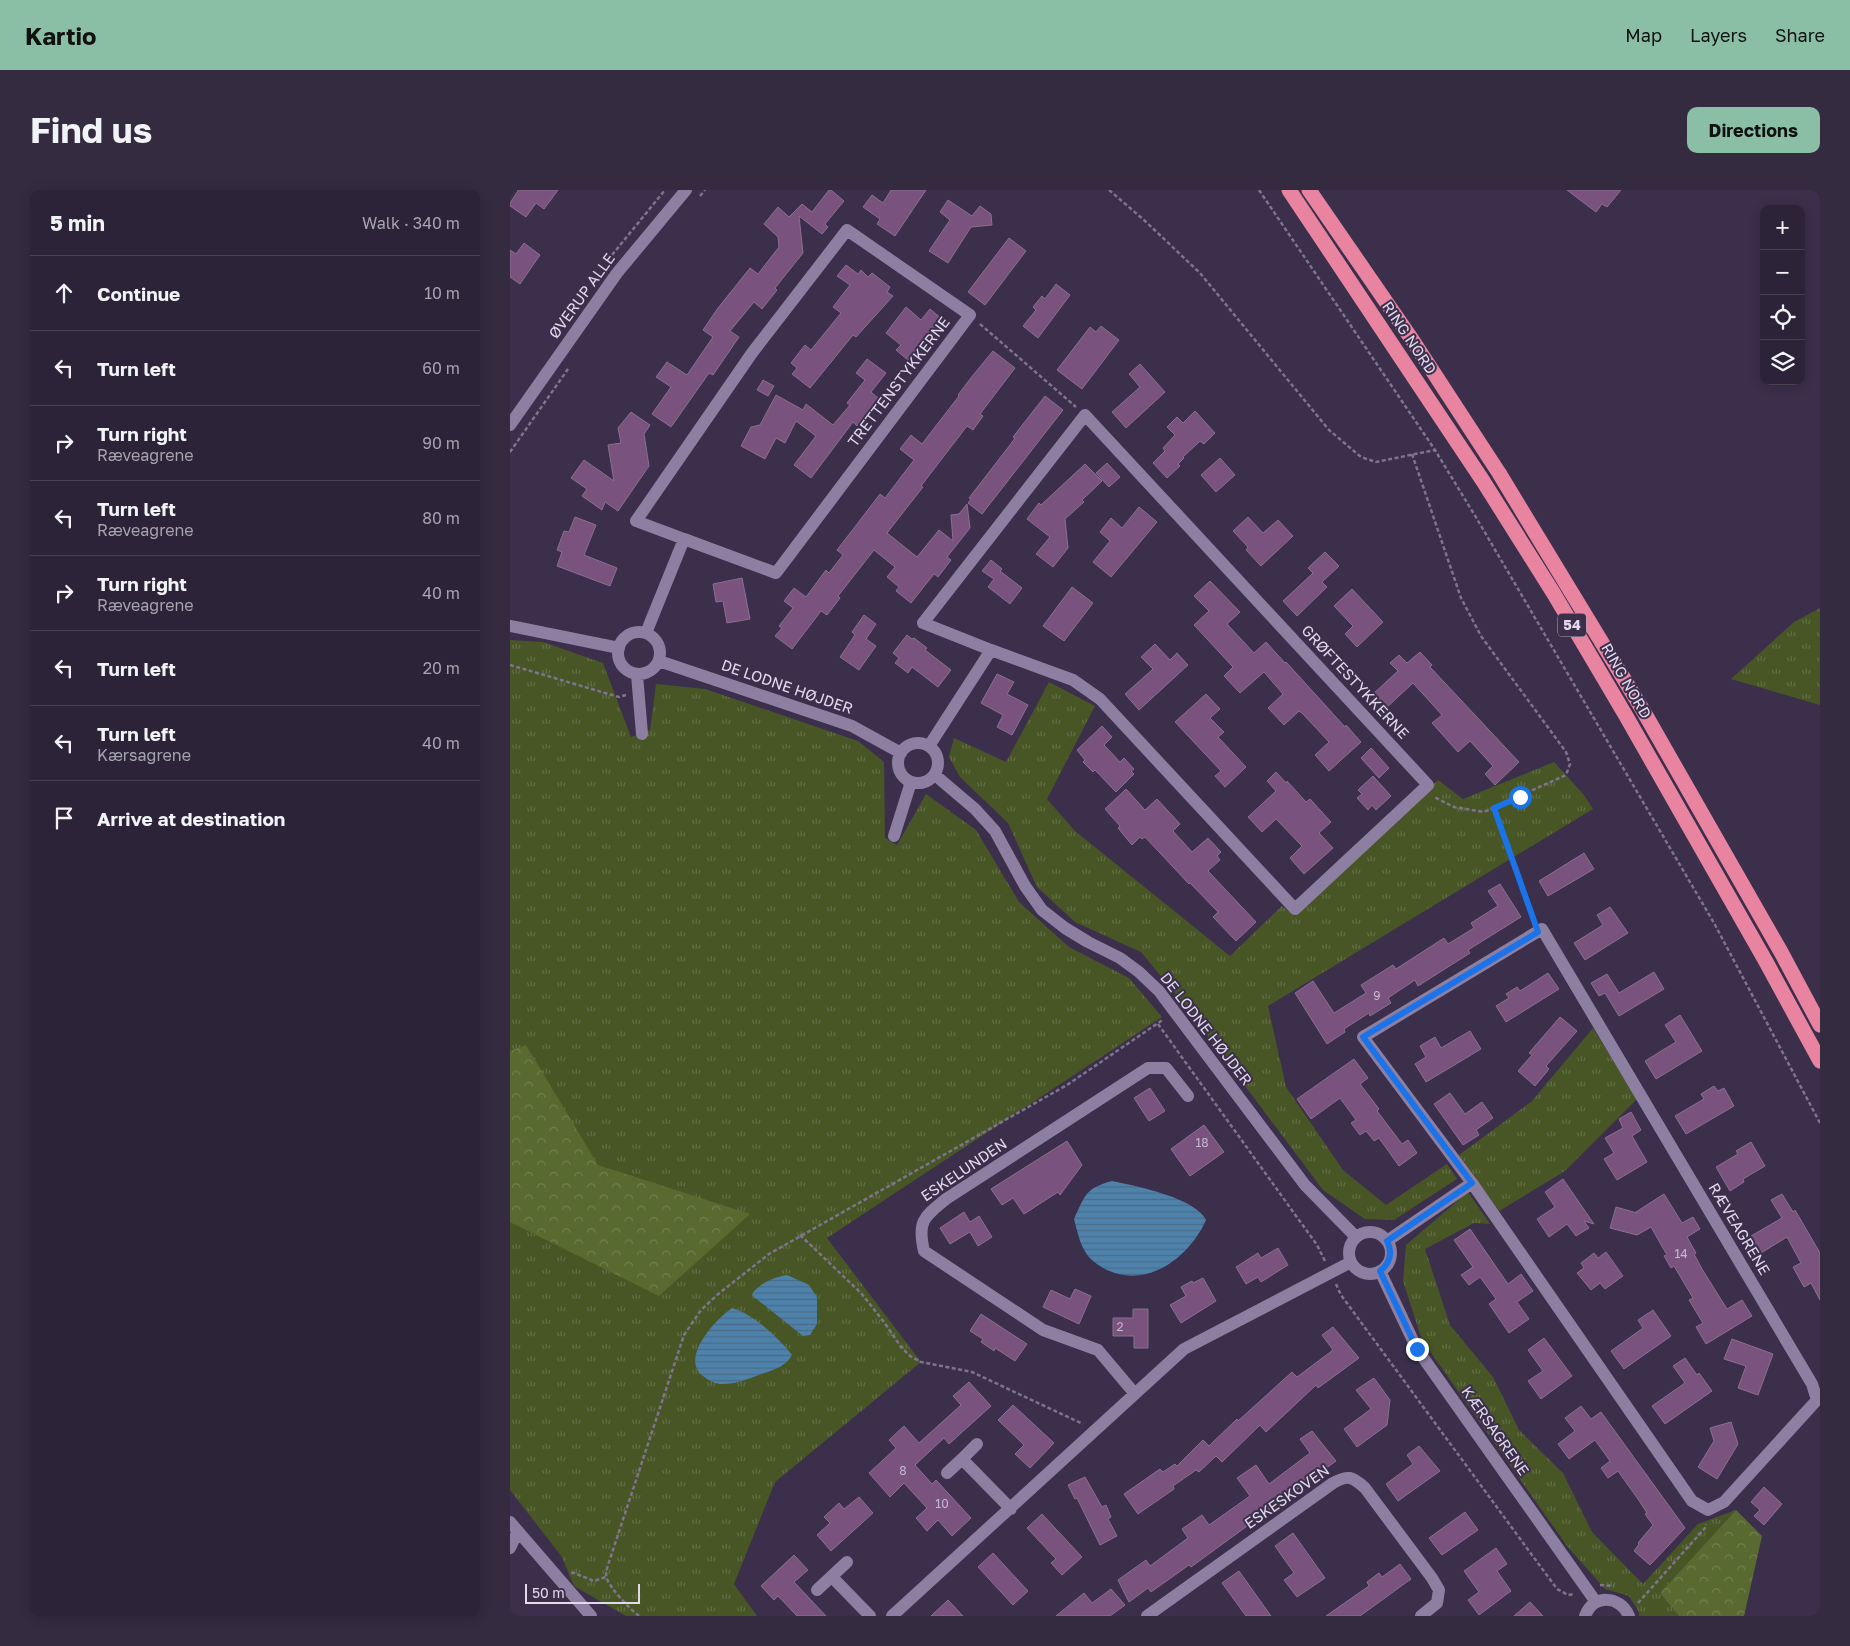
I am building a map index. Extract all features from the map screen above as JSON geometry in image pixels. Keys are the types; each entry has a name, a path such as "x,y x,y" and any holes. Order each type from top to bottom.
{"highway":[{"name":"RING NORD","path":"1289,190 1484,481 1554,594 1765,960 1820,1061"},
{"name":"RING NORD","path":"1309,190 1419,349 1499,472 1689,791 1781,952 1820,1025"}],"street":[{"name":"ØVERUP ALLE","path":"510,425 617,273 686,190"},
{"name":"TRETTENSTYKKERNE","path":"847,230 970,315 776,573 684,538 636,520 752,353 847,230"},
{"path":"1084,415 923,623 1073,680 1100,699 1295,909 1421,791"},
{"name":"GRØFTESTYKKERNE","path":"1084,415 1428,784 1421,791"},
{"path":"646,633 684,538"},
{"path":"510,626 619,648"},
{"path":"639,632 646,633 657,641 660,648 659,661 650,671 637,675 624,668 620,662 619,648 626,636 639,632"},
{"path":"929,746 991,650"},
{"name":"DE LODNE HØJDER","path":"659,661 852,726 901,753"},
{"path":"637,675 642,734"},
{"path":"923,744 929,746 934,750 939,763 935,775 924,783 911,782 899,770 901,753 910,745 923,744"},
{"name":"DE LODNE HØJDER","path":"935,775 975,809 995,831 1025,886 1042,910 1065,928 1120,958 1139,972 1159,991 1305,1185 1356,1238"},
{"path":"894,836 911,782"},
{"name":"RÆVEAGRENE","path":"1538,932 1542,929 1812,1384 1817,1400 1724,1502 1708,1510"},
{"path":"1538,932 1363,1037 1472,1183 1692,1501 1708,1510"},
{"name":"ESKELUNDEN","path":"1135,1394 1098,1350 1043,1330 924,1251 920,1234 926,1215 946,1199 1148,1068 1166,1068 1188,1096"},
{"path":"1387,1241 1472,1183"},
{"path":"1369,1232 1382,1236 1387,1241 1391,1254 1385,1267 1380,1271 1367,1274 1355,1267 1351,1262 1349,1249 1356,1238 1369,1232"},
{"path":"892,1616 1184,1349 1351,1262"},
{"name":"KÆRSAGRENE","path":"1380,1271 1417,1349 1592,1597"},
{"path":"947,1473 977,1444"},
{"path":"962,1459 1011,1509"},
{"name":"ESKESKOVEN","path":"1147,1616 1332,1483 1344,1478 1354,1478 1365,1488 1435,1584 1438,1590 1437,1603 1421,1616"},
{"path":"510,1548 514,1526"},
{"path":"514,1526 591,1616"},
{"path":"817,1590 847,1562"},
{"path":"832,1577 870,1616"},
{"path":"1585,1616 1592,1597 1616,1601 1626,1609 1629,1616"}],"path":[{"path":"698,198 705,190"},
{"path":"1109,190 1200,273 1329,430 1361,457 1376,462 1435,450"},
{"path":"1259,190 1435,450 1482,528 1714,923 1820,1123"},
{"path":"970,315 1084,415"},
{"path":"510,452 568,369"},
{"path":"1412,454 1461,598 1481,636 1566,752 1570,764 1566,775 1484,812 1454,806 1421,791"},
{"path":"510,665 619,697 639,693"},
{"path":"1494,808 1538,932"},
{"path":"639,1616 626,1606 606,1577 607,1568 684,1335 701,1310 768,1254 1067,1085 1174,1012"},
{"path":"1158,1024 1317,1245 1341,1294 1558,1589 1568,1595 1592,1597 1602,1584 1620,1588"},
{"path":"800,1235 861,1292 901,1347 910,1356 921,1362 972,1372 1086,1426 1094,1432"},
{"path":"1638,1603 1705,1528 1708,1510"},
{"path":"555,1576 574,1573 594,1581 606,1577"},
{"path":"1634,1597 1641,1608"}],"green space":[{"path":"1820,608 1820,705 1731,679 1794,622"},
{"path":"510,640 543,642 603,663 631,737 650,730 656,684 705,689 858,741 884,762 885,838 897,845 926,794 976,830 1019,902 1069,947 1129,978 1162,1017 827,1238 921,1362 775,1482 734,1584 757,1616 626,1616 574,1586 562,1557 510,1490"},
{"path":"1049,682 1095,706 1047,799 1075,831 1230,956 1282,906 1295,916 1438,780 1463,799 1554,762 1584,795 1593,809 1268,1006 1286,1087 1343,1170 1386,1205 1447,1164 1457,1179 1394,1220 1365,1219 1323,1190 1183,1003 1141,952 1075,922 1037,887 1008,823 960,777 949,757 954,738 1006,762"},
{"path":"1593,1028 1637,1099 1565,1171 1499,1211 1459,1155 1532,1101"},
{"path":"526,1045 598,1165 750,1214 659,1296 510,1222 510,1051"},
{"path":"1468,1192 1490,1224 1474,1223 1425,1249 1450,1325 1493,1377 1519,1430 1563,1473 1592,1532 1643,1584 1698,1524 1736,1510 1660,1593 1679,1616 1639,1616 1639,1612 1629,1596 1605,1589 1567,1546 1422,1340 1403,1281 1406,1245"},
{"path":"1736,1510 1762,1536 1744,1616 1679,1616 1660,1593"}],"water":[{"path":"1112,1181 1178,1199 1200,1212 1206,1220 1197,1236 1186,1249 1159,1270 1143,1275 1126,1275 1109,1271 1089,1257 1080,1242 1074,1219 1081,1204 1091,1190"},
{"path":"787,1275 809,1285 817,1297 817,1324 810,1335 803,1336 752,1294 759,1286 768,1281"},
{"path":"732,1308 748,1315 765,1327 792,1355 790,1359 780,1367 737,1382 720,1384 703,1376 697,1368 695,1359 698,1349 710,1329"}],"building":[{"path":"517,190 558,190 544,209 536,203 526,217 510,206"},
{"path":"829,190 844,201 825,224 828,227 822,234 799,216 803,253 775,288 777,290 762,309 754,302 730,331 739,337 713,375 709,373 671,427 652,414 671,387 656,377 667,362 687,375 713,337 703,330 718,308 750,268 758,274 779,247 778,237 764,224 778,207 789,217 802,204 812,212"},
{"path":"891,190 926,190 895,236 877,224 880,219 863,207 872,195 883,203"},
{"path":"1567,190 1621,190 1607,207 1602,204 1596,212"},
{"path":"948,200 972,216 980,206 991,214 992,225 971,227 948,263 929,251 950,220 940,212"},
{"path":"1009,238 1026,251 985,305 968,292"},
{"path":"524,243 540,255 520,284 510,277 510,250 516,254"},
{"path":"846,265 858,274 861,270 868,277 872,273 890,287 887,292 893,296 856,337 853,335 810,388 792,374 797,368 791,363 805,345 811,350 841,313 833,307 850,285 837,276"},
{"path":"1056,284 1070,295 1038,338 1023,326 1036,310 1033,307 1042,296 1045,299"},
{"path":"906,307 921,320 930,309 942,319 908,360 896,350 901,345 886,333"},
{"path":"1101,326 1119,340 1082,389 1057,370 1090,327 1096,332"},
{"path":"993,351 1015,368 980,414 983,416 973,430 967,426 887,533 917,557 939,530 953,541 951,515 959,514 967,504 970,528 947,557 951,560 938,577 934,574 911,603 896,591 899,587 887,577 895,567 874,550 838,596 840,598 827,615 821,611 792,649 775,636 782,628 779,626 793,608 784,601 794,588 806,597 826,570 829,573 843,555 837,550 880,494 885,498 914,460 900,449 911,435 922,444"},
{"path":"867,359 886,373 871,392 878,398 857,426 853,422 811,478 794,465 816,436 796,421 785,443 776,438 765,459 741,446 751,427 760,425 776,395 803,410 806,404 833,425 850,405 847,403 865,380 856,373"},
{"path":"1140,364 1165,392 1126,428 1112,412 1140,387 1129,374"},
{"path":"763,380 774,386 768,396 757,390"},
{"path":"1045,396 1063,410 982,514 968,503 971,499 969,498"},
{"path":"1195,411 1215,433 1204,444 1200,441 1183,457 1178,464 1180,466 1167,478 1153,463 1165,451 1163,448 1175,435 1167,427 1177,417 1183,423"},
{"path":"631,412 650,425 644,434 649,466 618,511 605,502 602,510 582,496 587,489 571,478 584,460 614,481 608,445 621,443 618,428"},
{"path":"1220,458 1235,475 1216,492 1201,475"},
{"path":"1107,463 1120,477 1109,487 1096,473"},
{"path":"1085,464 1102,481 1082,500 1084,502 1065,519 1068,548 1053,567 1036,554 1050,537 1027,519 1039,503 1041,505"},
{"path":"1139,507 1157,522 1111,577 1093,562 1110,541 1100,532 1111,518 1122,528"},
{"path":"575,517 596,525 584,555 617,568 610,586 557,566 562,552 557,550 564,531 569,532"},
{"path":"1248,517 1263,533 1278,520 1293,536 1261,566 1246,550 1248,547 1233,531"},
{"path":"1325,552 1339,566 1322,582 1327,587 1297,616 1283,601 1313,573 1308,568"},
{"path":"991,560 1002,569 1000,571 1022,588 1010,604 988,587 994,579 982,571"},
{"path":"742,578 750,619 727,623 723,601 716,602 713,584"},
{"path":"1210,581 1240,612 1227,624 1254,653 1266,642 1361,742 1329,771 1315,755 1329,742 1303,714 1299,711 1284,725 1268,708 1283,694 1264,672 1240,693 1224,676 1233,667 1194,625 1209,611 1194,596"},
{"path":"1072,587 1093,603 1064,641 1043,626"},
{"path":"1352,589 1383,622 1357,647 1345,634 1353,626 1334,606"},
{"path":"864,615 876,624 866,639 876,646 859,670 840,657 855,635 852,632"},
{"path":"907,635 927,648 925,650 951,670 938,687 912,667 908,673 895,663 899,658 893,653"},
{"path":"1155,644 1170,660 1177,653 1188,665 1139,710 1125,694 1153,669 1141,657"},
{"path":"1420,652 1432,665 1430,667 1519,762 1495,785 1485,774 1493,766 1470,741 1458,752 1432,723 1442,715 1413,683 1385,709 1372,695 1398,671 1390,663 1399,655 1407,663"},
{"path":"997,674 1014,682 1007,694 1028,705 1012,735 997,727 1003,715 981,703"},
{"path":"1206,694 1220,709 1210,718 1224,732 1218,737 1246,767 1225,787 1215,776 1221,771 1175,722"},
{"path":"1102,726 1112,737 1104,745 1120,762 1124,758 1134,769 1131,771 1134,774 1116,792 1095,770 1093,772 1083,762 1085,760 1077,750"},
{"path":"1371,748 1389,768 1379,778 1361,758"},
{"path":"1276,772 1306,802 1310,799 1331,822 1319,833 1333,848 1304,874 1290,858 1302,846 1276,819 1262,832 1248,817 1276,791 1267,781"},
{"path":"1373,776 1391,796 1376,810 1372,805 1368,810 1357,798 1362,794 1358,790"},
{"path":"1126,789 1145,810 1157,799 1180,824 1173,831 1192,852 1208,838 1221,852 1217,856 1220,860 1208,871 1256,922 1236,941 1213,917 1218,912 1145,837 1142,839 1140,837 1132,845 1118,828 1120,826 1105,809"},
{"path":"1584,853 1594,869 1548,896 1539,881"},
{"path":"1500,884 1521,917 1468,950 1470,953 1418,986 1415,980 1388,998 1391,1003 1370,1016 1369,1013 1344,1029 1345,1032 1327,1044 1295,993 1313,981 1334,1013 1366,993 1361,985 1393,965 1396,969 1444,938 1448,944 1474,928 1471,923 1498,906 1488,891"},
{"path":"1610,907 1628,933 1585,960 1574,943 1603,925 1597,915"},
{"path":"1654,972 1664,989 1619,1016 1605,993 1599,996 1591,983 1607,974 1619,993"},
{"path":"1548,973 1559,989 1506,1022 1496,1006 1509,998 1506,994 1517,987 1520,991"},
{"path":"1680,1015 1702,1051 1656,1079 1645,1061 1676,1042 1665,1025"},
{"path":"1560,1017 1577,1031 1546,1066 1549,1069 1535,1086 1518,1071 1532,1055 1529,1053"},
{"path":"1470,1031 1481,1049 1426,1082 1415,1064 1426,1057 1420,1046 1435,1037 1441,1048"},
{"path":"1354,1059 1368,1078 1360,1084 1379,1109 1377,1111 1402,1144 1408,1140 1417,1153 1399,1166 1379,1138 1374,1141 1366,1131 1360,1135 1351,1123 1356,1120 1340,1098 1311,1119 1297,1099"},
{"path":"1714,1086 1718,1091 1724,1088 1734,1106 1686,1134 1675,1116 1704,1099 1701,1094"},
{"path":"1150,1088 1165,1111 1149,1121 1134,1098"},
{"path":"1450,1093 1465,1114 1482,1102 1493,1118 1476,1130 1479,1135 1463,1145 1434,1104"},
{"path":"1631,1112 1641,1130 1632,1136 1647,1162 1617,1180 1604,1159 1614,1153 1605,1138 1623,1128 1619,1119"},
{"path":"1204,1125 1224,1152 1190,1176 1171,1149"},
{"path":"1067,1141 1082,1165 1060,1195 1058,1192 1024,1214 1013,1198 1002,1205 991,1189"},
{"path":"1751,1142 1765,1166 1743,1179 1744,1182 1730,1191 1716,1167 1738,1154 1736,1151"},
{"path":"1563,1179 1594,1224 1584,1221 1589,1228 1576,1236 1567,1224 1549,1237 1537,1219 1555,1207 1545,1192"},
{"path":"1664,1194 1682,1223 1693,1217 1700,1229 1687,1237 1702,1269 1727,1309 1742,1300 1752,1316 1706,1344 1696,1327 1703,1323 1689,1300 1693,1298 1674,1266 1671,1268 1664,1256 1667,1255 1651,1227 1637,1235 1610,1228 1616,1207 1637,1213"},
{"path":"1782,1194 1793,1212 1795,1210 1820,1253 1820,1300 1811,1283 1804,1287 1793,1267 1801,1263 1787,1237 1761,1253 1751,1236 1782,1218 1771,1200"},
{"path":"964,1212 970,1222 979,1216 992,1237 978,1246 970,1232 950,1244 940,1228"},
{"path":"1470,1229 1508,1284 1521,1274 1533,1291 1517,1302 1529,1319 1509,1333 1489,1304 1496,1299 1480,1277 1469,1285 1461,1275 1473,1267 1454,1240"},
{"path":"1278,1248 1288,1265 1261,1282 1258,1277 1246,1284 1236,1267 1258,1253 1261,1258"},
{"path":"1606,1252 1623,1276 1605,1289 1600,1283 1591,1290 1577,1273 1584,1268 1581,1263 1594,1253 1598,1258"},
{"path":"1203,1278 1216,1301 1181,1323 1170,1305 1186,1296 1181,1287"},
{"path":"1075,1289 1091,1296 1079,1324 1043,1307 1051,1290 1070,1299"},
{"path":"1133,1309 1148,1309 1148,1348 1134,1348 1134,1336 1113,1336 1113,1318 1133,1318"},
{"path":"1653,1310 1671,1336 1624,1369 1611,1351 1643,1328 1638,1320"},
{"path":"981,1314 1027,1344 1015,1361 995,1348 994,1351 981,1342 983,1339 970,1331"},
{"path":"1333,1327 1359,1358 1318,1388 1316,1385 1266,1432 1260,1425 1222,1462 1216,1456 1199,1472 1196,1470 1173,1486 1174,1489 1138,1514 1124,1494 1160,1469 1163,1472 1175,1464 1177,1466 1203,1440 1209,1446 1237,1419 1238,1421 1292,1372 1297,1377 1333,1350 1322,1335"},
{"path":"1544,1338 1572,1376 1541,1399 1528,1381 1543,1371 1528,1350"},
{"path":"1732,1339 1773,1354 1758,1395 1738,1388 1746,1366 1724,1359"},
{"path":"1685,1358 1712,1391 1665,1424 1652,1406 1685,1383 1673,1366"},
{"path":"1374,1378 1390,1400 1387,1425 1357,1447 1344,1429 1371,1409 1356,1390"},
{"path":"969,1382 991,1406 949,1444 944,1438 915,1465 932,1484 936,1480 971,1518 952,1536 938,1520 927,1531 916,1518 927,1508 904,1483 890,1497 869,1473 896,1448 889,1440 904,1426 919,1443 961,1405 953,1396"},
{"path":"1013,1405 1054,1443 1030,1468 1015,1454 1024,1445 998,1420"},
{"path":"1581,1406 1591,1419 1601,1412 1685,1528 1650,1565 1634,1551 1653,1525 1645,1514 1647,1513 1640,1502 1618,1471 1608,1478 1601,1468 1610,1461 1595,1440 1569,1459 1558,1444 1575,1431 1565,1418"},
{"path":"1731,1422 1738,1444 1717,1479 1698,1467 1714,1441 1710,1428"},
{"path":"1312,1431 1336,1461 1191,1567 1189,1565 1151,1592 1148,1588 1129,1602 1118,1580 1146,1560 1150,1566 1188,1538 1182,1529 1202,1515 1209,1525 1250,1496 1237,1478 1256,1465 1269,1484 1310,1453 1300,1439"},
{"path":"1419,1446 1440,1471 1398,1501 1386,1484 1413,1464 1407,1455"},
{"path":"1085,1477 1102,1507 1106,1505 1111,1517 1108,1519 1117,1536 1100,1545 1077,1498 1075,1499 1068,1485"},
{"path":"1764,1487 1782,1504 1764,1525 1754,1516 1760,1510 1751,1502"},
{"path":"859,1497 873,1513 831,1551 817,1535 830,1523 824,1517 839,1503 844,1509"},
{"path":"1465,1512 1478,1530 1442,1555 1429,1538"},
{"path":"1042,1514 1082,1557 1062,1575 1051,1563 1056,1559 1027,1528"},
{"path":"1293,1533 1325,1578 1297,1597 1284,1580 1294,1573 1275,1546"},
{"path":"1496,1548 1507,1564 1497,1571 1511,1591 1479,1615 1468,1600 1479,1592 1464,1571"},
{"path":"993,1553 1028,1591 1013,1605 978,1567"},
{"path":"794,1555 808,1570 794,1582 826,1616 797,1616 778,1596 774,1600 761,1586"},
{"path":"1400,1564 1411,1579 1360,1616 1326,1616 1369,1586 1367,1582 1379,1573 1382,1577"},
{"path":"1239,1571 1271,1616 1246,1616 1222,1583"},
{"path":"1111,1589 1125,1605 1110,1616 1056,1616 1084,1593 1092,1603"},
{"path":"948,1600 963,1616 931,1616"},
{"path":"1530,1602 1543,1616 1514,1616"}],"route":[{"path":"1417,1349 1380,1271 1389,1261 1391,1254 1387,1241 1472,1183 1363,1037 1538,932 1494,808 1520,797"}]}
